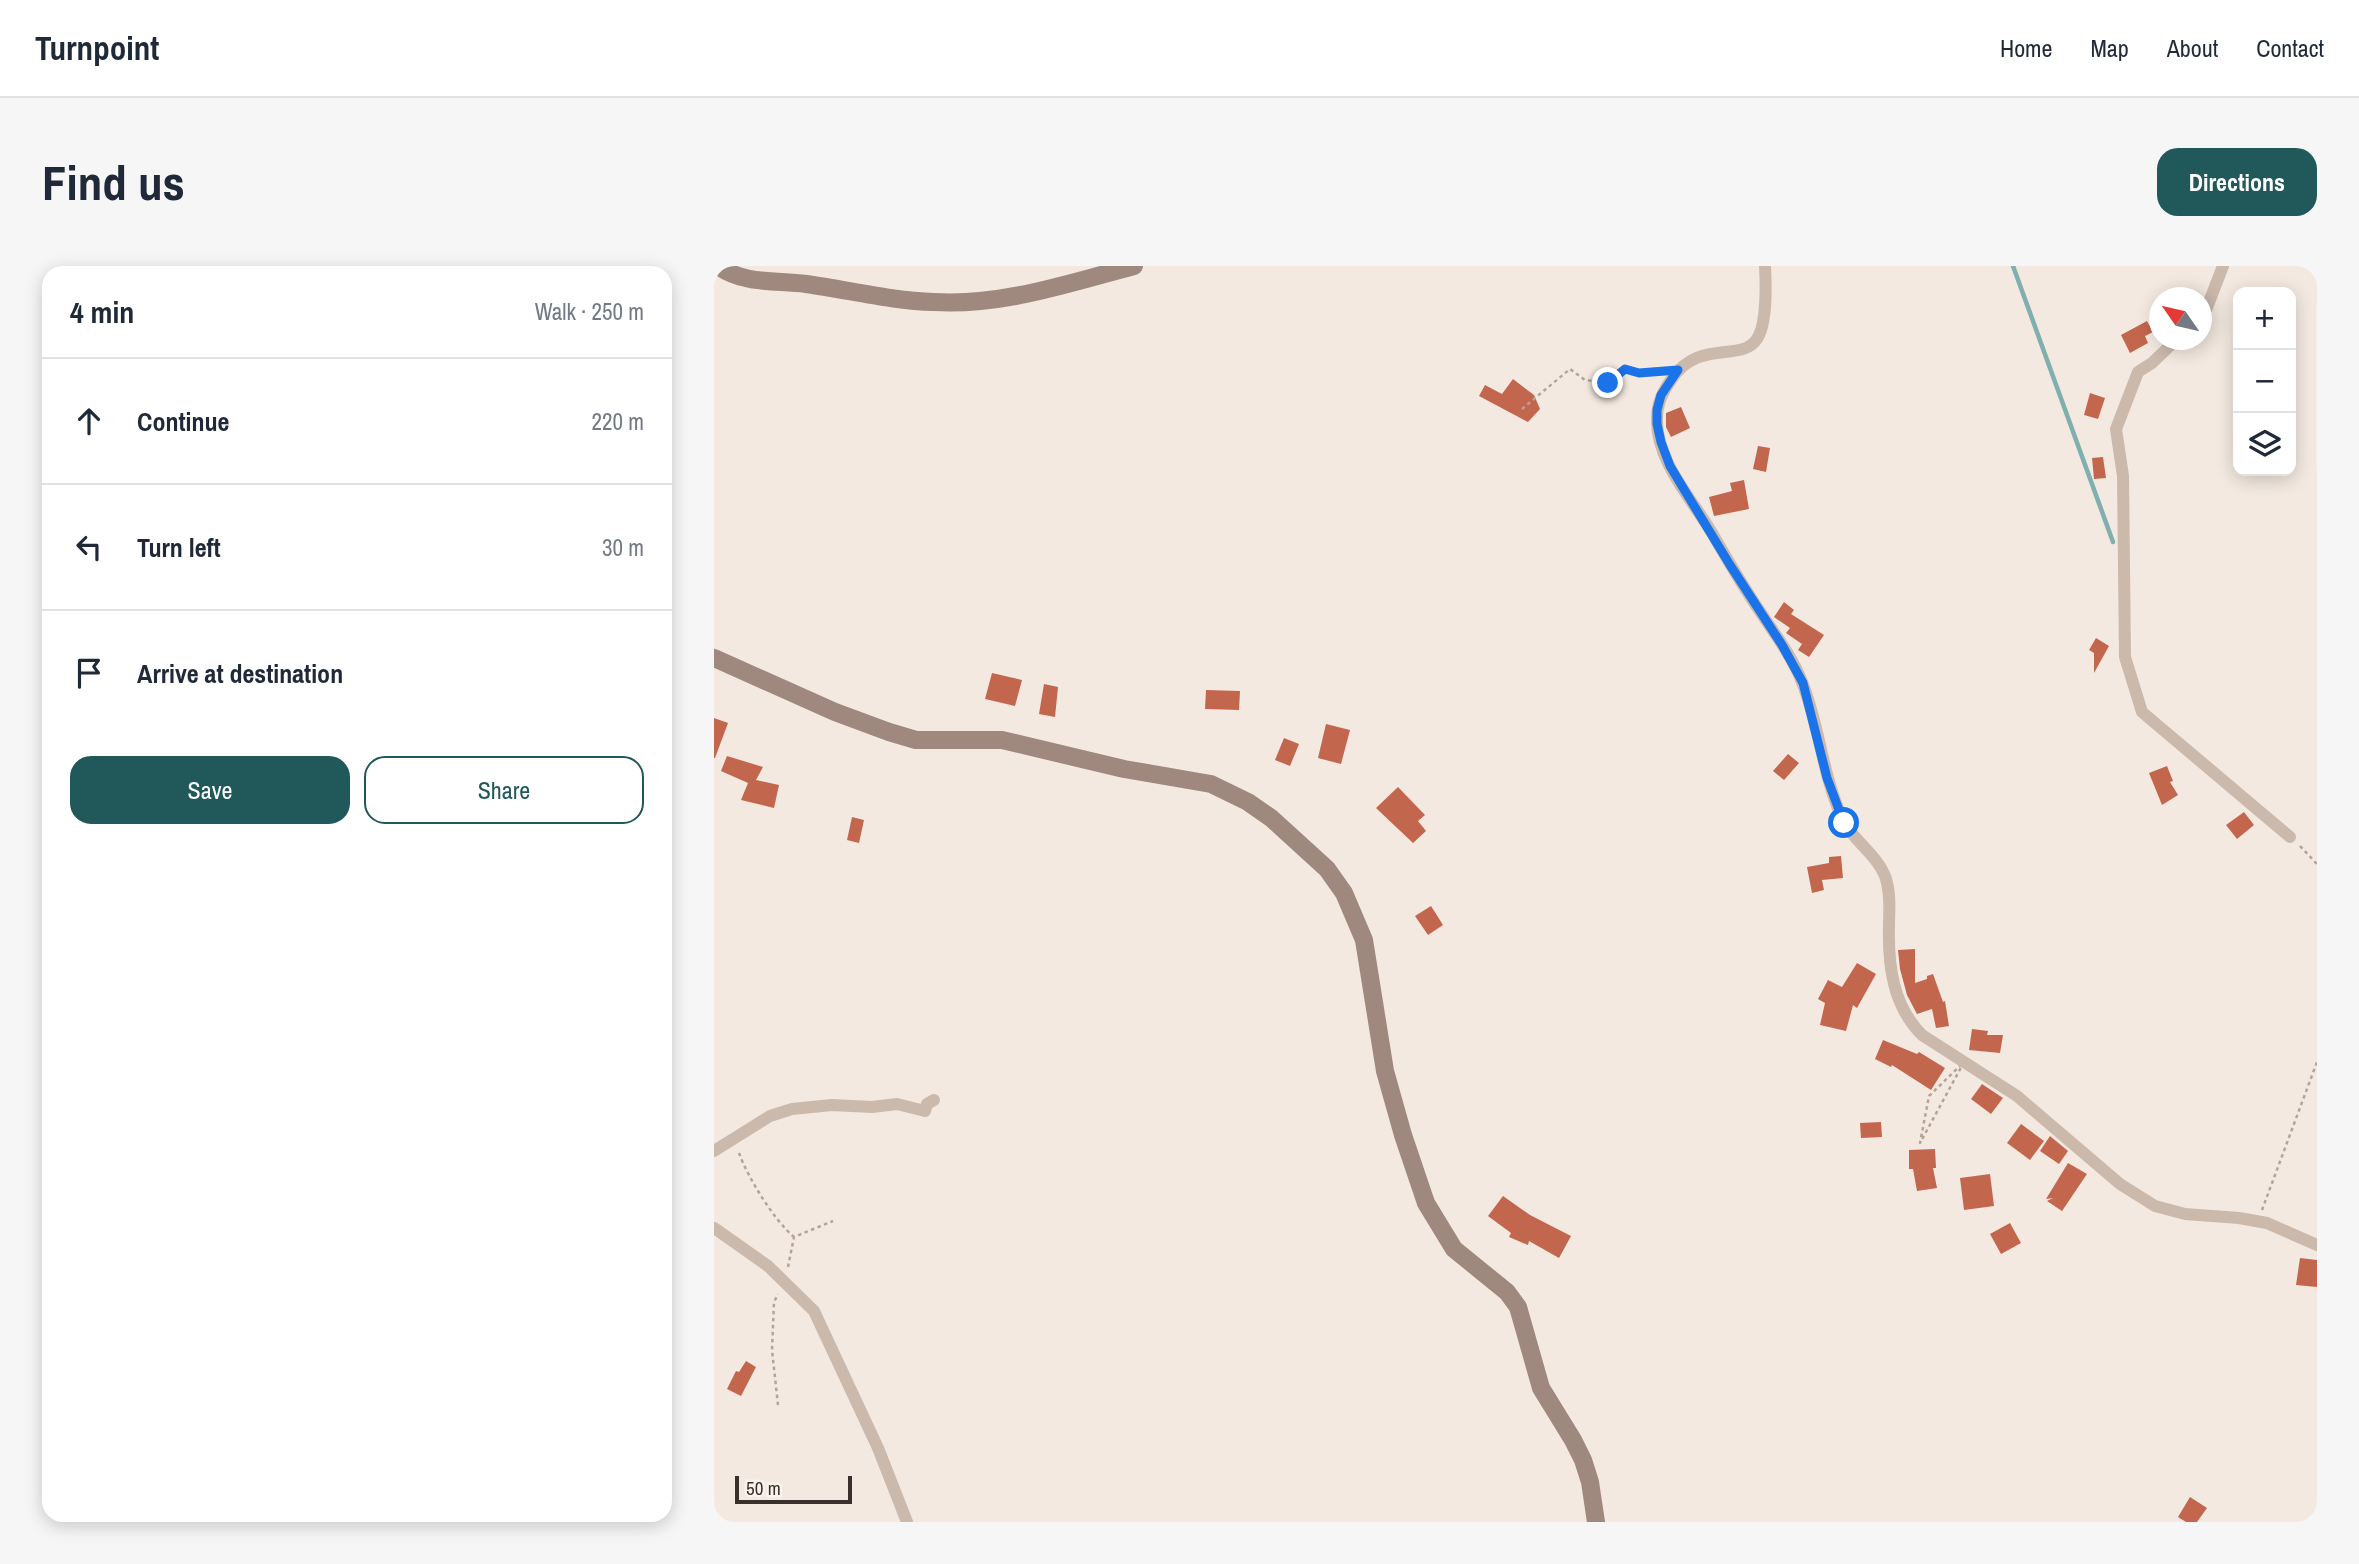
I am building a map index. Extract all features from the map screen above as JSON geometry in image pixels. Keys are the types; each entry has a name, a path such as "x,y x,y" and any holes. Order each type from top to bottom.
{"main road":[{"path":"719,266 732,274 758,281 790,282 935,303 1004,298 1073,284 1134,266"},
{"path":"714,658 835,712 903,737 916,740 1002,740 1124,769 1211,784 1248,802 1271,818 1327,869 1344,893 1364,940 1385,1071 1426,1203 1454,1249 1507,1292 1518,1307 1541,1388 1583,1460 1590,1482 1596,1522"}],"street":[{"path":"1765,266 1766,294 1757,341 1744,349 1696,356 1678,370 1661,395 1657,424 1670,466 1803,683 1825,769 1844,823 1885,876 1890,893 1891,973 1903,1012 1922,1035 2017,1096 2120,1184 2155,1206 2185,1214 2258,1222 2284,1229 2317,1245"},
{"path":"2212,294 2223,266"},
{"path":"2166,350 2138,372 2116,429 2123,476 2125,657 2142,712 2290,837"},
{"path":"714,1151 735,1140 749,1127 792,1109 897,1104 925,1111 928,1104 934,1100"},
{"path":"714,1228 768,1266 814,1311 878,1448 907,1522"}],"path":[{"path":"1522,409 1570,369 1585,380 1608,383 1625,369 1639,373 1678,370"},
{"path":"2305,851 2317,864"},
{"path":"1964,1062 1932,1120 1920,1143 1929,1096 1964,1062"},
{"path":"2258,1222 2317,1062"},
{"path":"735,1140 746,1171 781,1227 794,1237"}],"building":[{"path":"2147,321 2149,325 2149,334 2145,336 2148,343 2130,353 2121,335"},
{"path":"1513,379 1534,395 1540,409 1528,422 1479,396 1485,385 1502,394"},
{"path":"2090,393 2105,398 2098,419 2084,415"},
{"path":"1681,407 1690,428 1671,437 1666,427 1666,413"},
{"path":"1758,446 1770,448 1766,472 1753,469"},
{"path":"2103,457 2106,478 2094,479 2092,458"},
{"path":"1744,480 1749,509 1714,516 1709,497 1732,491 1730,483"},
{"path":"1784,602 1794,610 1791,614 1824,635 1809,657 1798,650 1802,644 1786,633 1790,628 1774,617"},
{"path":"2096,638 2109,646 2094,673 2094,653 2089,650"},
{"path":"992,673 1022,680 1015,706 985,699"},
{"path":"1044,684 1058,687 1055,717 1039,714"},
{"path":"1206,690 1240,691 1239,710 1205,709"},
{"path":"714,718 728,723 715,758 714,758"},
{"path":"1326,724 1350,730 1341,764 1318,758"},
{"path":"1284,738 1299,744 1290,766 1275,760"},
{"path":"1788,754 1799,763 1784,780 1773,771"},
{"path":"727,756 763,767 756,780 779,785 774,808 741,800 748,783 721,771"},
{"path":"2167,766 2173,781 2170,782 2178,795 2162,805 2149,773"},
{"path":"1398,787 1425,815 1418,821 1426,831 1413,843 1376,808"},
{"path":"2244,812 2254,825 2237,839 2226,825"},
{"path":"852,817 864,820 859,843 847,840"},
{"path":"1841,856 1843,878 1822,880 1824,890 1812,893 1807,867 1829,863 1829,857"},
{"path":"1431,906 1443,925 1428,935 1415,916"},
{"path":"1915,949 1915,983 1933,974 1943,1002 1945,1001 1949,1026 1936,1028 1932,1009 1917,1014 1907,995 1898,950"},
{"path":"1857,963 1876,974 1857,1008 1853,1005 1846,1031 1820,1025 1825,1003 1818,999 1828,980 1842,987"},
{"path":"1972,1029 1988,1031 1987,1035 2003,1035 2000,1053 1969,1050"},
{"path":"1883,1040 1917,1054 1919,1052 1945,1068 1931,1090 1892,1065 1891,1067 1875,1059"},
{"path":"1982,1084 2003,1098 1991,1114 1971,1099"},
{"path":"1881,1122 1882,1137 1861,1138 1860,1123"},
{"path":"2021,1124 2044,1141 2030,1160 2007,1143"},
{"path":"2050,1136 2068,1151 2059,1164 2040,1151"},
{"path":"1935,1149 1936,1168 1933,1168 1937,1188 1917,1191 1913,1169 1909,1169 1909,1150"},
{"path":"2068,1163 2087,1174 2062,1211 2047,1201 2053,1198 2046,1199"},
{"path":"1990,1174 1994,1206 1964,1210 1960,1178"},
{"path":"1503,1196 1530,1215 1571,1236 1559,1258 1529,1241 1528,1245 1509,1237 1511,1233 1488,1216"},
{"path":"2010,1223 2021,1243 2001,1254 1990,1234"},
{"path":"2300,1258 2317,1260 2317,1287 2296,1285"},
{"path":"746,1361 756,1367 741,1396 727,1389 736,1371 739,1372"},
{"path":"2190,1497 2207,1508 2197,1522 2186,1522 2178,1517"}],"waterway":[{"path":"2013,266 2113,542"}],"route":[{"path":"1608,383 1625,369 1639,373 1678,370 1661,395 1657,410 1661,442 1670,466 1803,683 1827,778 1844,823"}]}
